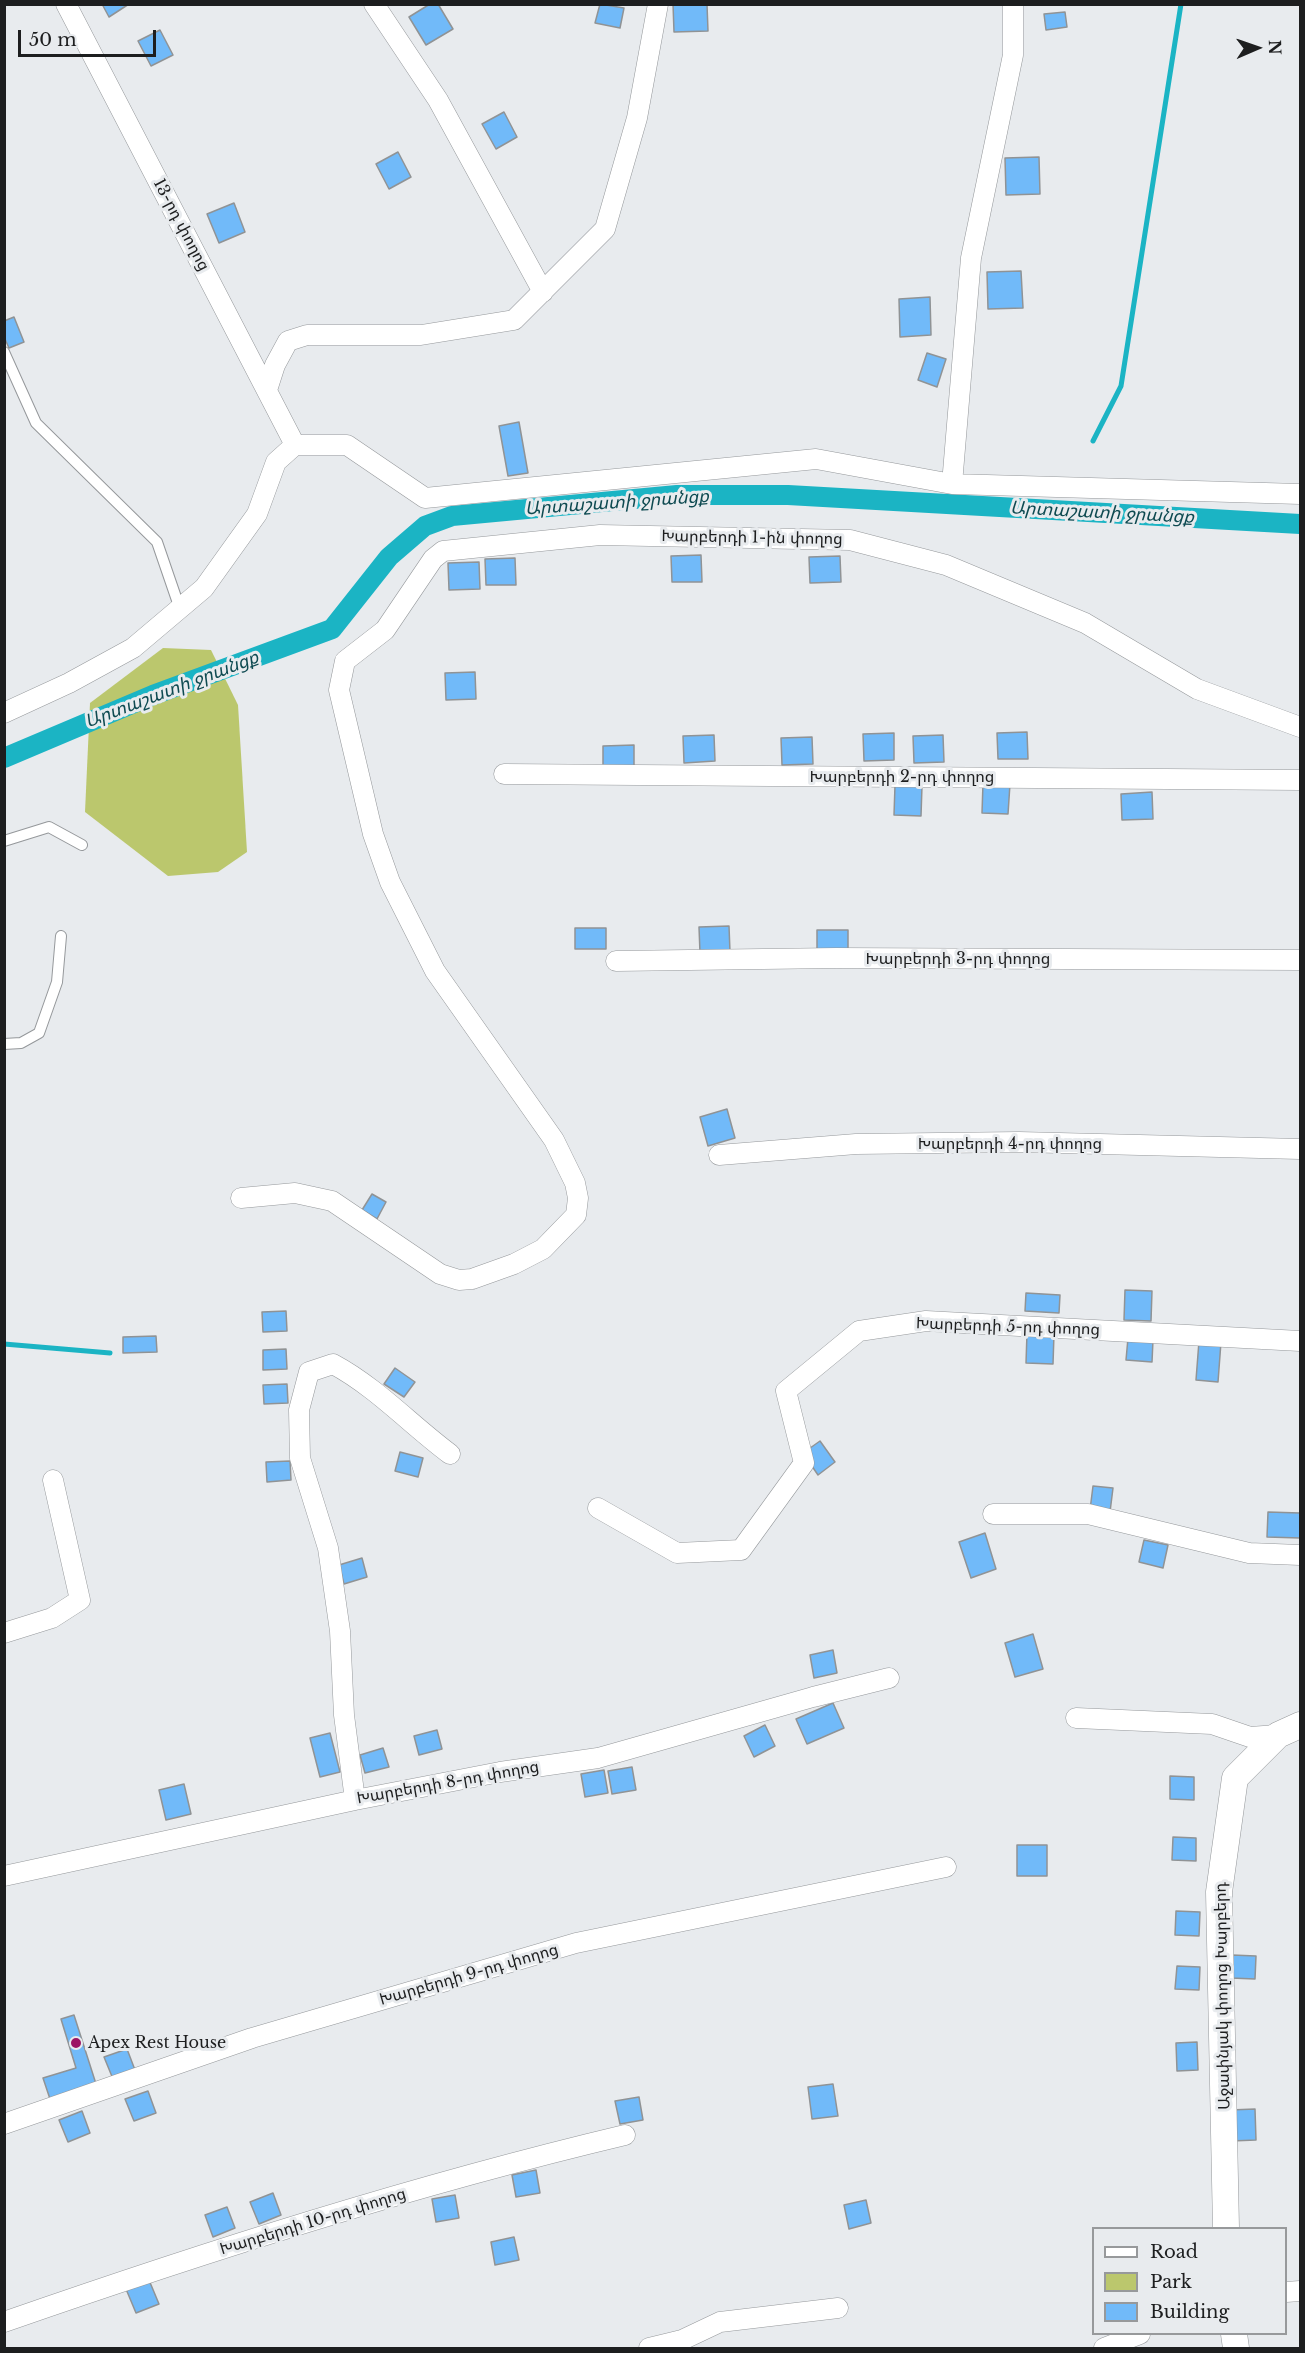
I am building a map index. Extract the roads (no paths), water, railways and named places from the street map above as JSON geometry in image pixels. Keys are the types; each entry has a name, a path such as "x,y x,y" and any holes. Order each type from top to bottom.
{"street":[{"name":"13-րդ փողոց","path":"66,4 295,445"},
{"path":"374,4 438,100 543,292"},
{"path":"267,390 275,365 288,341 308,335 421,335 514,320 543,292 605,229 637,118 658,4"},
{"path":"952,484 971,258 1012,55 1013,4"},
{"path":"4,713 69,683 134,648 204,588 257,514 276,462 295,445 347,445 425,498 816,459 952,484 1300,494"},
{"name":"Խարբերդի 1-ին փողոց","path":"241,1197 295,1192 332,1201 440,1274 459,1280 472,1279 514,1264 543,1249 565,1230 576,1215 578,1207 576,1184 554,1140 430,963 390,882 373,834 339,687 347,657 385,630 433,559 443,551 600,535 850,540 946,565 1085,623 1197,689 1300,728"},
{"name":"Խարբերդի 2-րդ փողոց","path":"504,774 1300,780"},
{"name":"Խարբերդի 3-րդ փողոց","path":"616,961 836,958 1300,960"},
{"name":"Խարբերդի 4-րդ փողոց","path":"719,1155 879,1144 1019,1142 1300,1149"},
{"name":"Խարբերդի 5-րդ փողոց","path":"598,1508 677,1553 741,1550 804,1463 786,1391 859,1331 926,1321 1300,1341"},
{"path":"355,1800 344,1715 340,1631 329,1560 300,1458 298,1410 309,1372 333,1364 361,1379 410,1424 450,1454"},
{"path":"4,1633 52,1618 80,1600 53,1480"},
{"path":"993,1514 1088,1514 1249,1553 1300,1555"},
{"name":"Խարբերդի 8-րդ փողոց","path":"4,1876 355,1800 500,1772 598,1758 889,1678"},
{"path":"1076,1718 1212,1724 1250,1737 1289,1730"},
{"name":"Աջափնյակ փողոց Խարբերդ","path":"1226,2227 1219,1892 1235,1778 1289,1730"},
{"name":"Խարբերդի 9-րդ փողոց","path":"4,2124 252,2038 576,1943 946,1867"},
{"name":"Խարբերդի 10-րդ փողոց","path":"4,2322 113,2284 501,2165 625,2135"},
{"path":"649,2349 682,2340 720,2322 838,2308"},
{"path":"1104,2349 1138,2335"}],"lane":[{"path":"4,352 36,423 157,542 180,609"},
{"path":"4,841 49,827 82,845"},
{"path":"4,1044 21,1043 39,1033 57,982 61,936"}],"waterway":[{"path":"1093,441 1121,386 1181,4"},
{"name":"Արտաշատի ջրանցք","path":"4,758 153,695 332,629 389,557 425,526 452,516 677,495 788,495 1300,524"},
{"path":"4,1344 110,1353"}],"place":[{"name":"Apex Rest House","path":"76,2043"}]}
